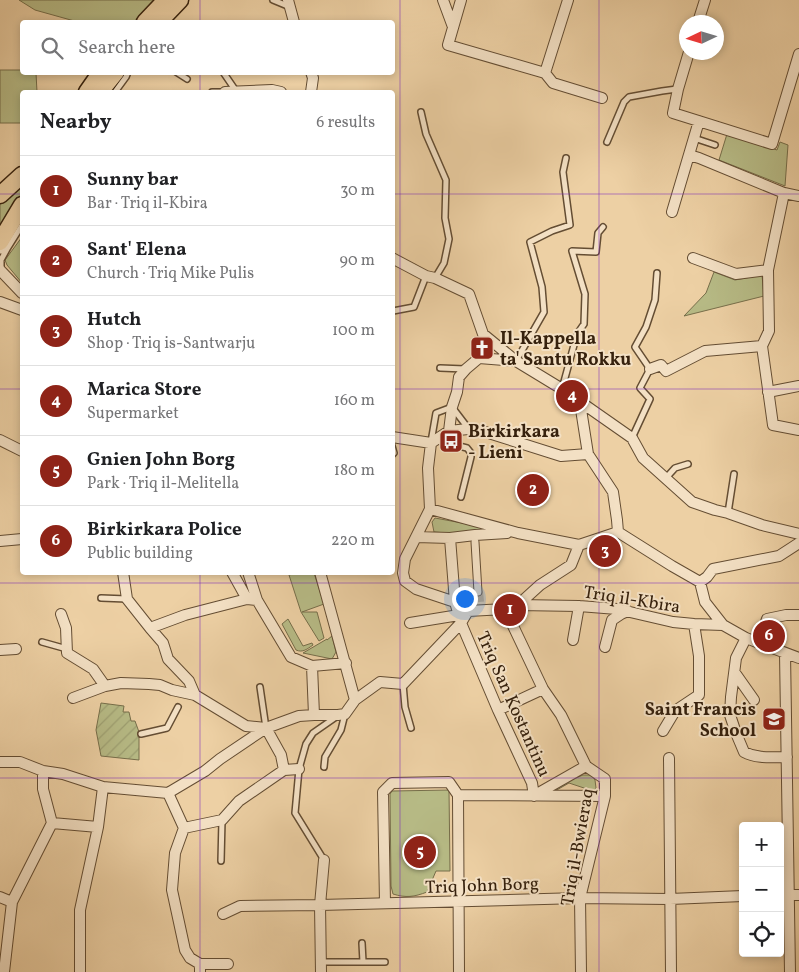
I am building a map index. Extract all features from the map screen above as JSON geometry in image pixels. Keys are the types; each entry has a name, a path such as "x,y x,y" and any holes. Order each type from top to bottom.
{"highway":[{"path":"147,20 165,0"},
{"path":"161,20 180,0"},
{"path":"88,90 99,75"},
{"path":"102,90 114,75"},
{"path":"0,195 20,177"},
{"path":"3,246 20,208"}],"street":[{"path":"443,0 453,27"},
{"path":"461,0 448,45 545,73 553,83 602,98"},
{"path":"545,73 568,0"},
{"path":"700,15 704,0"},
{"path":"289,4 293,20"},
{"path":"687,60 673,113 772,144 799,54"},
{"path":"311,90 312,75"},
{"path":"672,212 699,121"},
{"path":"689,155 799,196"},
{"path":"784,192 768,270 769,331 762,346 773,425 799,430"},
{"path":"693,258 736,274 768,270"},
{"path":"395,259 469,294 483,334 516,361 562,389 632,438 643,458 692,502 762,525 799,534"},
{"path":"1,270 20,291"},
{"path":"0,302 20,309"},
{"path":"650,369 661,365 666,371 705,351 762,346"},
{"path":"449,431 459,377 466,369 478,358 516,361"},
{"path":"768,392 799,386"},
{"path":"580,403 588,454 614,492 618,532"},
{"path":"395,438 433,441 449,431 468,428 561,456 588,454"},
{"path":"0,440 20,450"},
{"path":"433,441 428,468 430,509 405,559 403,573 405,581 416,589 456,602"},
{"path":"430,509 518,533 579,545 618,532"},
{"path":"618,532 700,582 706,602 723,625"},
{"path":"416,537 450,538 518,533"},
{"name":"Triq San Kostantinu","path":"450,538 456,602 460,619 498,710 532,783 534,796"},
{"path":"0,541 20,539"},
{"path":"475,542 478,592"},
{"path":"700,582 713,569 779,556 799,543"},
{"path":"518,605 540,585 571,565 579,545"},
{"path":"123,575 127,599 163,643 168,659 189,681 195,695"},
{"path":"234,575 290,657 312,666 346,663"},
{"path":"248,575 252,600"},
{"path":"321,575 355,700"},
{"path":"150,628 185,615 252,600"},
{"name":"Triq il-Kbira","path":"460,619 468,611 506,609 518,605 580,606 628,611 641,616 673,622 723,625 746,638 799,658"},
{"path":"573,640 580,606"},
{"name":"Triq il-Bwieraq","path":"506,609 543,689 561,715 586,766 605,779 605,796 580,898 581,972"},
{"path":"605,647 612,620 628,611"},
{"path":"61,614 66,628 67,653 93,669 105,686"},
{"path":"759,643 767,619 786,615 799,615"},
{"path":"410,623 460,619"},
{"path":"0,762 20,762 43,771 62,774 103,787 168,793 205,771 266,728 299,716 342,714 355,700 380,682 403,684 460,619"},
{"path":"663,731 675,711 698,695 699,656 694,624"},
{"path":"746,638 736,658 730,716 744,752 761,758 786,757"},
{"path":"0,650 16,649"},
{"path":"786,653 784,895 790,972"},
{"path":"312,666 314,715"},
{"path":"735,673 754,700"},
{"path":"73,698 105,686 121,683 150,684 195,695 246,726 266,728"},
{"path":"498,710 543,689"},
{"path":"266,728 281,755 284,770"},
{"path":"669,758 671,972"},
{"path":"534,796 586,766"},
{"path":"184,828 222,820 239,801 284,770 299,769"},
{"path":"4,972 12,902 52,823 43,789 43,771"},
{"path":"385,903 383,792 392,783 449,782 458,795 459,972"},
{"path":"80,972 80,910 98,827 103,787"},
{"path":"168,793 184,828 175,853 172,890 185,950 200,968 228,964"},
{"path":"458,795 605,796"},
{"path":"52,823 98,827"},
{"path":"321,967 320,905 324,860"},
{"path":"784,895 799,895"},
{"name":"Triq John Borg","path":"223,914 240,906 739,896"},
{"path":"0,897 12,902"}],"lane":[{"path":"273,0 289,4"},
{"path":"116,90 127,75"},
{"path":"181,75 187,79"},
{"path":"225,75 236,90"},
{"path":"608,142 624,102 629,97 678,89"},
{"path":"395,311 414,307 431,277 444,263 449,239 445,218 446,180 426,134 421,112"},
{"path":"693,138 715,145"},
{"path":"516,361 544,312 542,287 530,242 552,231 570,226 563,172 566,158"},
{"path":"0,251 20,227"},
{"path":"562,389 577,334 584,324 584,294 572,251 596,252 598,233 603,227"},
{"path":"1,270 3,246"},
{"path":"632,438 650,399 640,388 650,369 635,346 646,327 655,300 657,273"},
{"path":"440,368 466,369"},
{"path":"461,497 472,457 471,453 466,448 433,441 436,413 452,407 468,428"},
{"path":"665,479 676,468 688,464"},
{"path":"728,513 734,474"},
{"path":"101,598 127,599"},
{"path":"42,642 67,649"},
{"path":"403,684 405,707 411,728"},
{"path":"260,687 266,728"},
{"path":"141,734 167,728 178,707"},
{"path":"324,767 324,757 341,730 342,714"},
{"path":"324,860 295,813 299,769 306,744 313,733 342,714"},
{"path":"221,861 222,820"},
{"path":"362,943 363,962"},
{"path":"321,967 363,962 385,962"}],"green space":[{"path":"19,0 156,0 136,20 71,20 35,10"},
{"path":"0,70 20,70 20,75 36,75 37,90 20,90 20,123 0,123"},
{"path":"727,134 777,150 780,142 788,145 785,186 719,160"},
{"path":"20,182 20,198 0,229 0,201"},
{"path":"20,240 20,281 7,265 5,260"},
{"path":"714,272 735,280 762,275 764,296 684,316 706,293"},
{"path":"435,518 489,528 489,531 459,534 434,532 432,522"},
{"path":"289,575 315,575 324,604 302,612 317,612 324,638 319,641 301,612"},
{"path":"288,619 303,646 312,643 313,645 303,651 296,650 282,624"},
{"path":"332,636 336,652 332,659 303,653 327,640"},
{"path":"101,703 124,706 123,712 129,712 131,721 135,721 139,732 139,760 101,756 96,730"},
{"path":"583,775 591,775 595,780 596,788 593,791 569,783 555,791 554,787"},
{"path":"449,790 450,871 436,871 427,892 410,896 393,894 391,886 390,794 392,791"}],"tunnel":[{"path":"478,592 480,610"}],"place":[{"name":"Il-Kappella ta' Santu Rokku","path":"482,348"},
{"name":"Marica Store","path":"572,396"},
{"name":"Birkirkara - Lieni","path":"451,441"},
{"name":"Sant' Elena","path":"533,490"},
{"name":"Hutch","path":"605,551"},
{"name":"Sunny bar","path":"510,610"},
{"name":"Birkirkara Police","path":"769,636"},
{"name":"Saint Francis School","path":"774,719"},
{"name":"Gnien John Borg","path":"420,852"}]}
